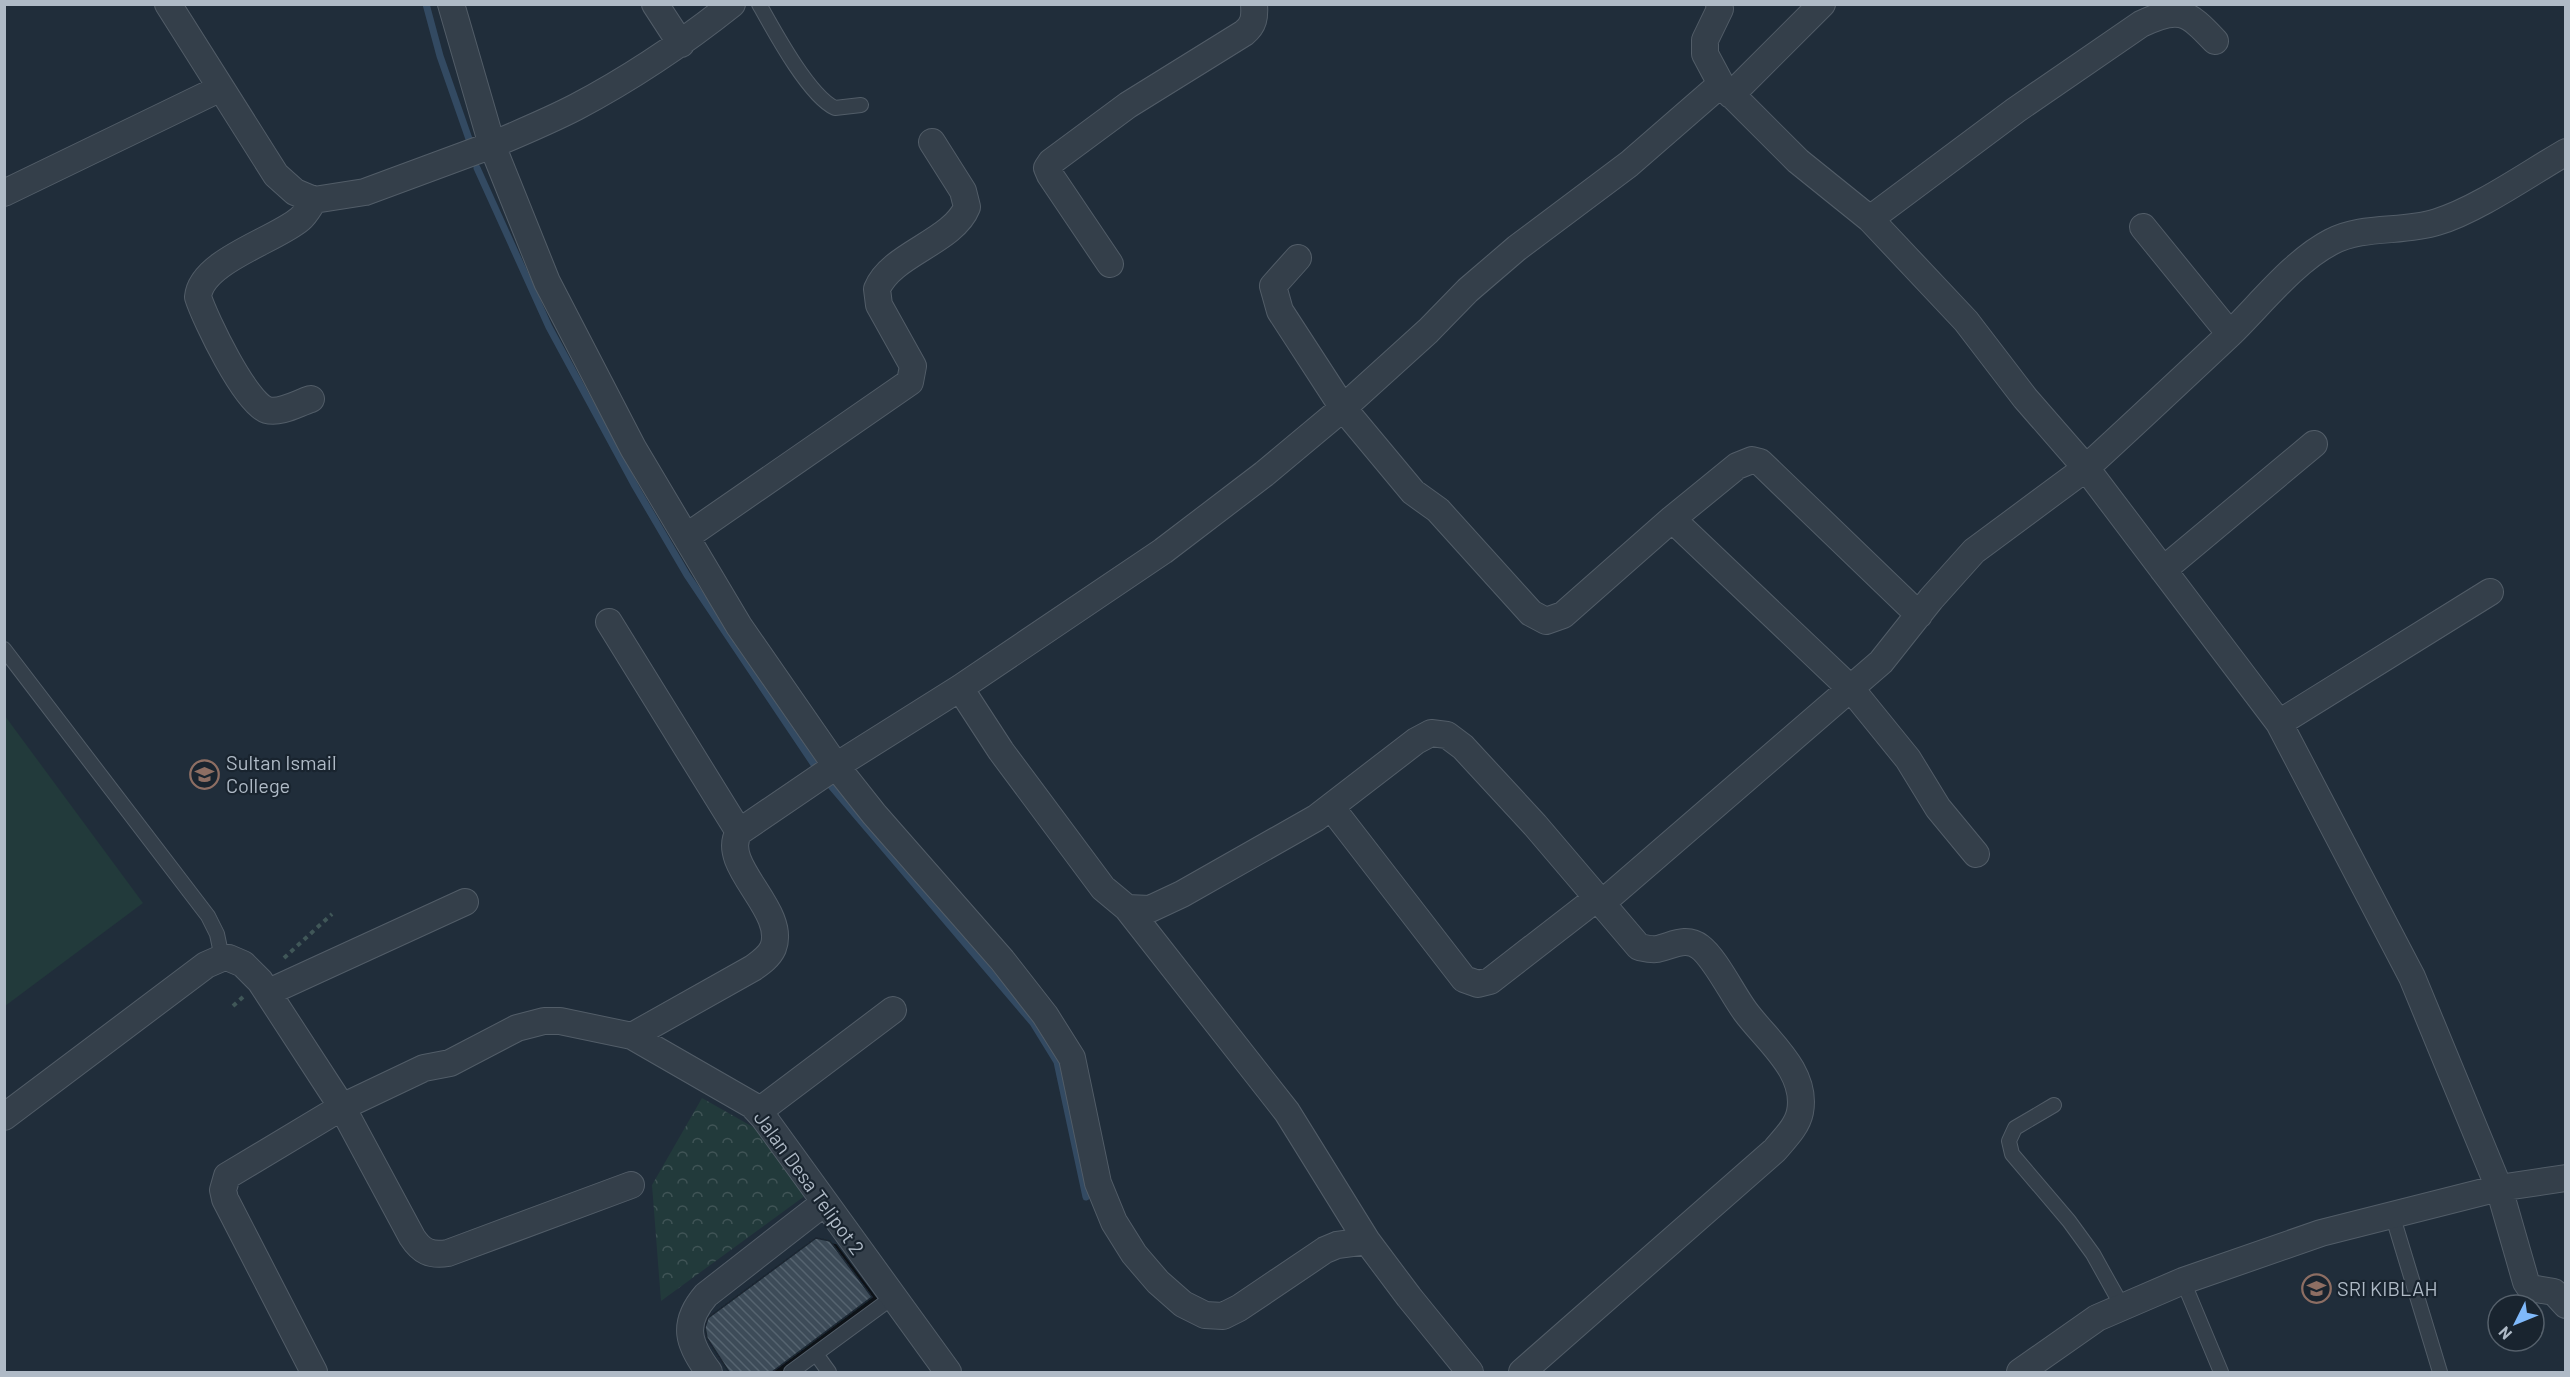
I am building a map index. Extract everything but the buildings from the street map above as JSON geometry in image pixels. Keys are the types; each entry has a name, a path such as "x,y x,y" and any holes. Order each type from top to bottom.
{"street":[{"path":"168,4 276,175 295,192 314,200 365,192 492,145 574,108 681,44 732,4"},
{"path":"451,4 492,145 547,282 633,448 739,626 836,766 874,814 1002,960 1045,1014 1072,1058 1080,1090 1087,1142 1098,1183 1114,1221 1134,1254 1158,1282 1182,1304 1205,1315 1223,1316 1239,1308 1325,1250 1337,1245 1367,1241"},
{"path":"655,4 681,44"},
{"path":"1110,264 1047,168 1051,162 1128,105 1244,33 1256,17 1254,4"},
{"path":"1719,4 1720,9 1705,40 1705,54 1726,89 1798,161 1870,219 1966,321 2025,398 2086,468 2279,723 2412,977 2499,1188 2526,1282 2530,1288 2554,1292 2565,1305"},
{"path":"632,1036 753,968 765,959 772,949 775,936 773,922 736,854 735,839 739,832 836,766 960,688 1163,551 1264,474 1343,408 1508,255 1726,89 1822,4"},
{"path":"1870,219 2016,110 2140,24 2162,14 2181,12 2201,26 2215,41"},
{"path":"4,193 221,88"},
{"path":"686,537 910,382 913,366 879,305 877,289 885,275 958,221 967,207 963,191 932,142"},
{"path":"1331,807 1464,979 1478,984 1490,981 1599,901 1852,690 1881,662 1974,551 2086,468 2230,334 2278,285 2329,242 2351,233 2408,230 2439,222 2470,208 2565,152"},
{"path":"311,399 274,411 260,407 238,379 198,297 199,289 208,276 245,249 298,220 314,200"},
{"path":"2143,227 2230,334"},
{"path":"1298,258 1273,286 1277,302 1343,408 1413,492 1438,510 1538,619 1546,621 1563,615 1672,519 1737,466 1752,460 1760,462 1919,615"},
{"path":"2163,570 2314,444"},
{"path":"1672,519 1852,690 1908,759 1938,808 1976,854"},
{"path":"2279,723 2490,592"},
{"path":"609,622 739,832"},
{"path":"960,688 1001,751 1103,888 1127,908 1287,1112 1367,1241 1408,1297 1470,1372"},
{"path":"1127,908 1150,909 1182,894 1316,818 1416,741 1431,733 1447,735 1462,747 1535,825 1639,947 1656,949 1671,943 1686,942 1700,947 1746,1012 1778,1049 1794,1074 1800,1091 1800,1113 1792,1131 1775,1150 1522,1372"},
{"path":"269,992 465,902"},
{"path":"4,1117 206,965 222,958 229,958 243,964 269,992 342,1107 418,1247 426,1253 448,1254 631,1185"},
{"path":"759,1111 893,1010"},
{"name":"Jalan Desa Telipot 2","path":"314,1372 225,1199 223,1183 233,1170 342,1107 424,1068 450,1063 517,1028 544,1021 560,1021 632,1036 745,1100 759,1111 948,1372"},
{"path":"2020,1372 2097,1318 2183,1281 2321,1233 2499,1188 2565,1178"},
{"path":"709,1372 691,1342 689,1326 694,1308 706,1295 824,1203"}],"lane":[{"path":"759,4 785,49 821,98 835,108 861,105"},
{"path":"4,649 208,916 217,934 222,958"},
{"path":"2054,1105 2015,1128 2009,1140 2012,1154 2093,1254 2121,1306"},
{"path":"2392,1215 2440,1372"},
{"path":"2183,1281 2221,1372"},
{"path":"791,1372 893,1297"},
{"path":"816,1354 829,1372"}],"green space":[{"path":"5,716 143,903 4,1006"},
{"path":"702,1098 760,1131 806,1195 661,1301 652,1185"}],"waterway":[{"path":"426,4 440,56 469,139"},
{"path":"477,168 549,327 635,486 687,575 815,766"},
{"path":"831,786 1033,1023 1057,1062 1086,1197"}],"place":[{"name":"Sultan Ismail College","path":"205,775"},
{"name":"SRI KIBLAH","path":"2316,1289"}]}
